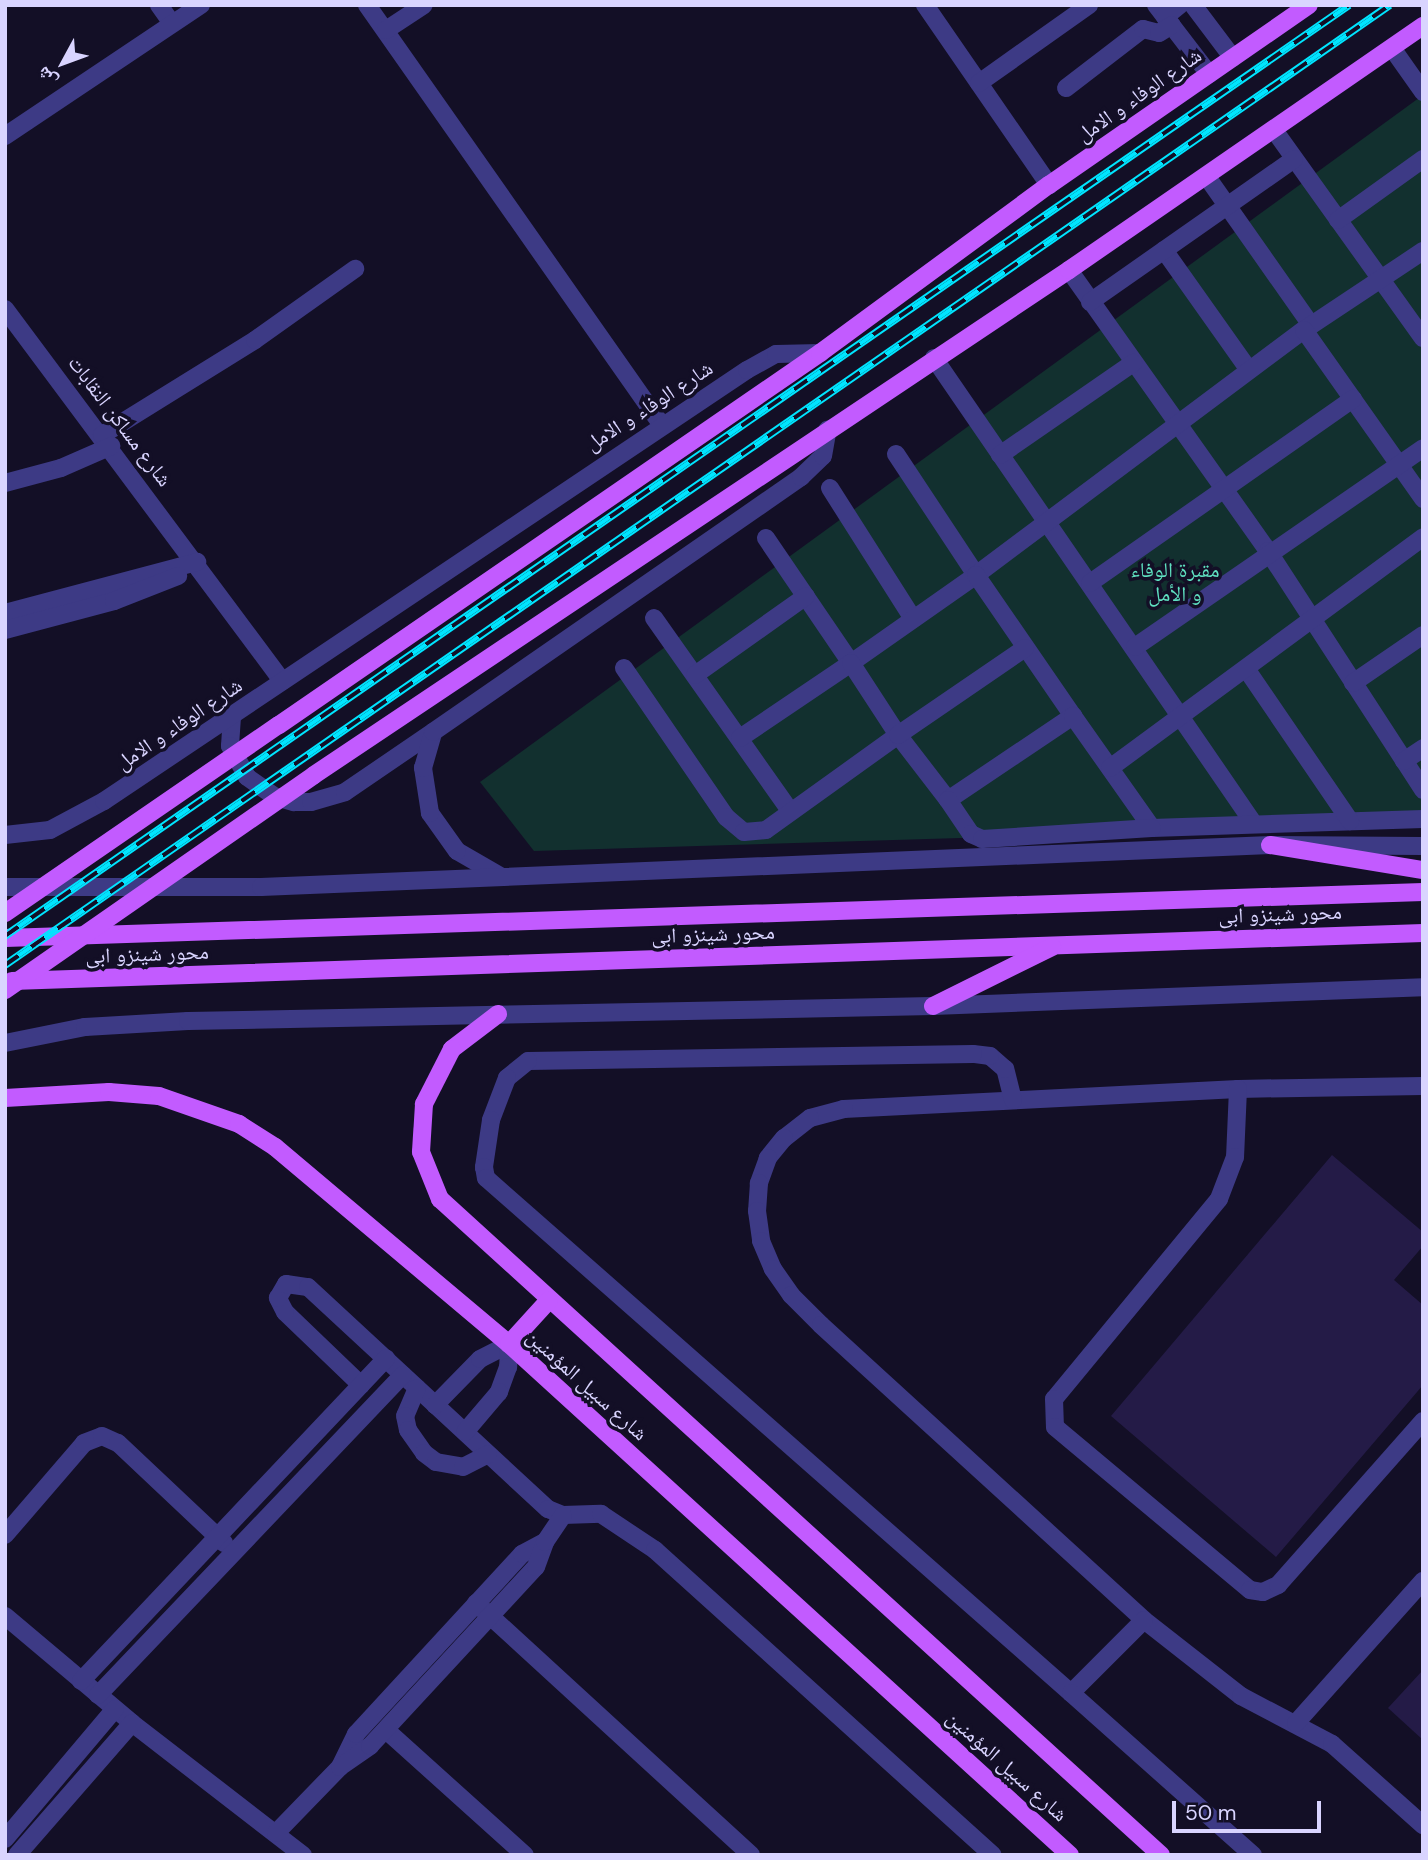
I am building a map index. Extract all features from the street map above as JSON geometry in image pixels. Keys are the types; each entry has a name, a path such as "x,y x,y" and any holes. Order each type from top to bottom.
{"main road":[{"name":"شارع الوفاء و الامل","path":"820,352 1048,185 1309,5"},
{"path":"5,990 314,775 1207,177 1423,26"},
{"path":"5,913 820,352"},
{"path":"1270,845 1423,870"},
{"name":"محور شينزو ابى","path":"5,938 1423,892"},
{"name":"محور شينزو ابى","path":"5,982 1058,943 1423,933"},
{"path":"933,1006 1058,943"},
{"name":"شارع سبيل المؤمنين","path":"498,1014 467,1034 440,1066 422,1112 421,1152 431,1184 451,1213 1161,1855"},
{"name":"شارع سبيل المؤمنين","path":"5,1098 109,1092 159,1096 239,1124 275,1147 509,1344 1070,1855"},
{"path":"509,1344 549,1300"}],"street":[{"path":"159,5 171,23"},
{"path":"5,136 201,5"},
{"path":"367,5 661,424"},
{"path":"386,30 424,5"},
{"path":"925,5 1048,185"},
{"path":"979,83 1088,5"},
{"path":"1164,16 1191,6 1233,58"},
{"path":"1164,16 1209,74"},
{"path":"1066,88 1143,29 1159,33 1164,16"},
{"path":"1392,48 1423,92"},
{"path":"1274,130 1423,338"},
{"path":"1090,302 1294,159"},
{"path":"1338,220 1423,159"},
{"path":"1207,177 1353,400 1423,499"},
{"path":"1164,250 1248,370"},
{"path":"740,737 976,575 1174,423 1307,327 1423,251"},
{"path":"5,483 61,468 255,340 355,269"},
{"path":"1069,270 1222,491 1268,551 1423,790"},
{"name":"شارع مساكن النقابات","path":"5,309 197,562 282,681"},
{"name":"شارع الوفاء و الامل","path":"5,835 50,830 77,818 232,717 661,424 776,354 820,352"},
{"path":"934,358 1254,824"},
{"path":"1000,456 1133,363"},
{"path":"1090,583 1353,400"},
{"path":"232,717 230,746 242,770 261,789 294,802 312,802 345,792 807,472 823,456 828,429"},
{"path":"1135,647 1268,551 1423,448"},
{"path":"896,454 1025,648 1153,828"},
{"path":"830,488 913,619"},
{"path":"1110,768 1247,670 1423,537"},
{"path":"766,538 898,735 971,834 982,839 1153,828 1423,819"},
{"path":"5,630 197,562"},
{"path":"5,613 118,591 178,576"},
{"path":"695,675 806,596"},
{"path":"654,618 791,812"},
{"path":"1353,682 1423,635"},
{"path":"624,668 733,827 755,834 791,812 1025,648"},
{"path":"1247,670 1350,821"},
{"path":"948,800 1073,716"},
{"path":"433,732 423,768 430,813 457,851 505,879"},
{"path":"1404,761 1423,748"},
{"path":"5,887 261,887 505,879 1270,845 1423,846"},
{"path":"5,1043 85,1027 175,1021 933,1006 1423,987"},
{"path":"1013,1100 1005,1069 990,1056 973,1054 528,1061 508,1077 491,1120 484,1167 486,1178 1253,1855"},
{"path":"1423,1086 1238,1089 844,1109 810,1118 784,1138 768,1158 759,1183 761,1241 791,1295 821,1325 1144,1620 1241,1696 1297,1723 1332,1744 1423,1825"},
{"path":"1238,1089 1235,1157 1219,1199 1054,1399 1055,1427 1250,1590 1264,1591 1278,1585 1423,1421"},
{"path":"361,1385 285,1312 280,1290 293,1281 308,1287 548,1510 564,1515 601,1514 655,1549 992,1855"},
{"path":"435,1405 480,1359 509,1344 508,1367 499,1392 464,1432"},
{"path":"81,1682 386,1358"},
{"path":"98,1695 403,1375"},
{"path":"417,1388 405,1416 408,1430 424,1454 436,1462 463,1467 488,1454"},
{"path":"5,1535 85,1443 102,1436 118,1443 234,1552"},
{"path":"276,1833 340,1767 386,1730 536,1567 545,1542 564,1515"},
{"path":"340,1767 356,1734 522,1553 545,1542"},
{"path":"1297,1723 1423,1581"},
{"path":"476,1604 751,1855"},
{"path":"5,1616 132,1723 303,1855"},
{"path":"1071,1693 1144,1620"},
{"path":"5,1839 115,1709"},
{"path":"18,1855 132,1723"},
{"path":"386,1730 525,1855"}],"green space":[{"name":"مقبرة الوفاء و الأمل","path":"1423,95 1423,824 534,851 480,782"}],"building":[{"path":"1332,1155 1423,1232 1423,1246 1394,1280 1423,1305 1423,1385 1276,1557 1111,1416"},
{"path":"1423,1670 1423,1740 1388,1708"}],"railway":[{"path":"5,936 1349,5"},
{"path":"5,965 1390,5"}]}
